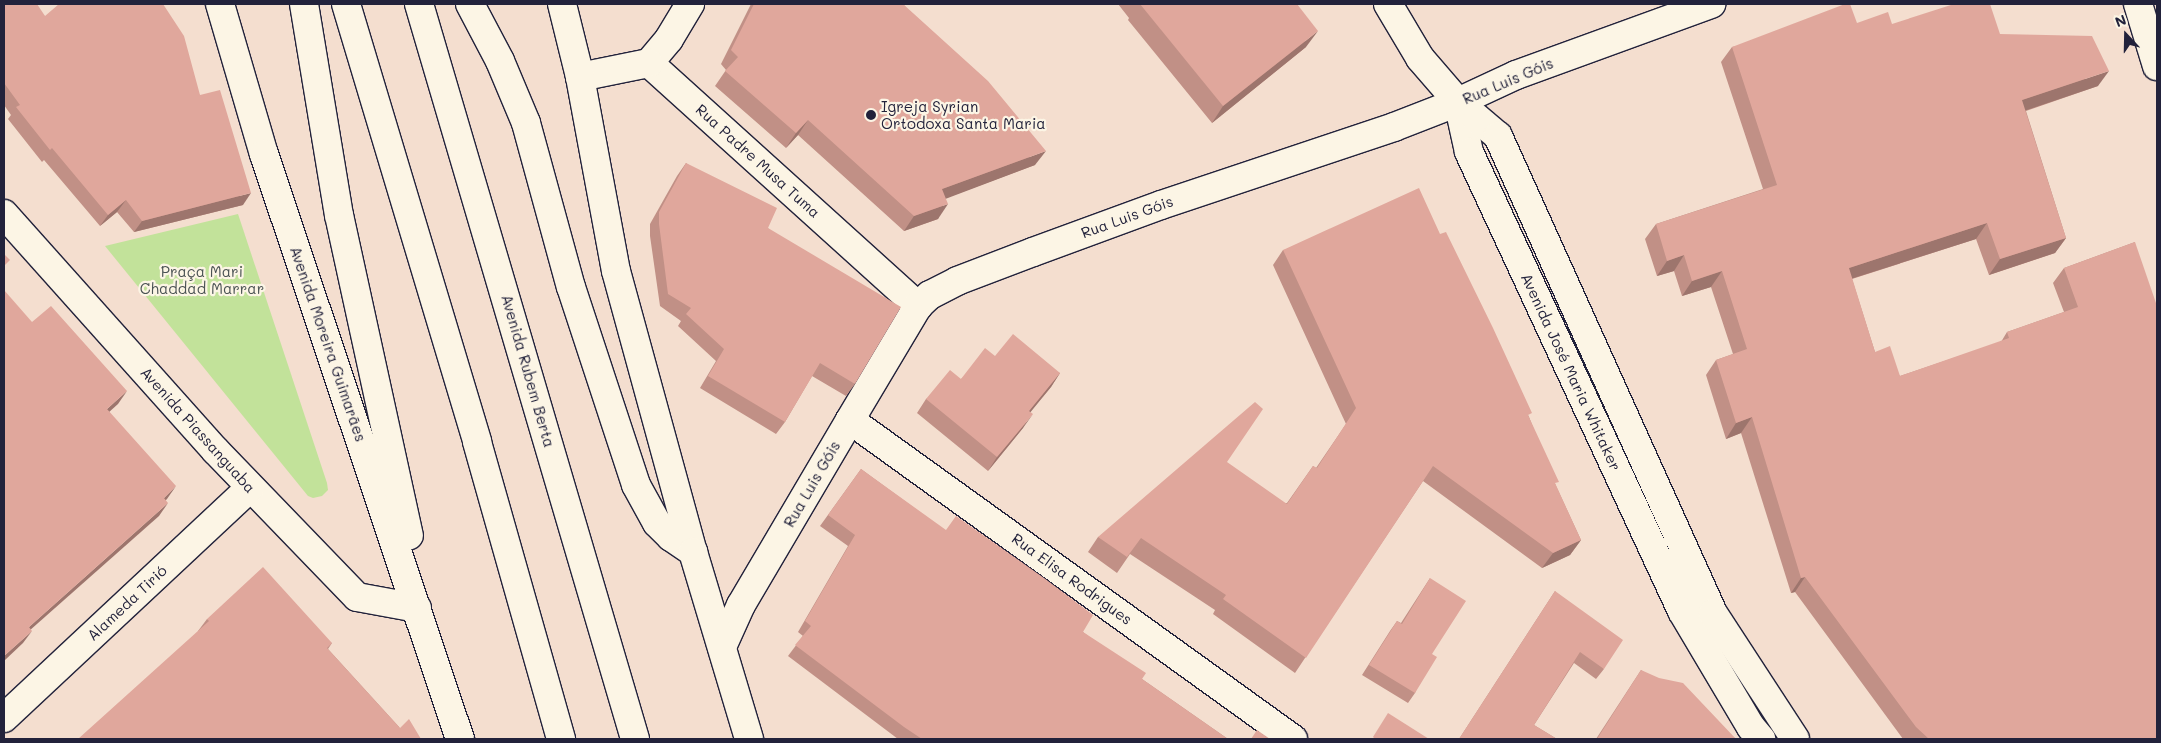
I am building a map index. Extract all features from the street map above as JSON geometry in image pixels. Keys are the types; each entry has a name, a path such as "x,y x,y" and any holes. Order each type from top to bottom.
{"main road":[{"name":"Avenida Moreira Guimarães","path":"220,4 264,154 441,682"},
{"path":"304,4 339,215 408,532 430,614 441,682 460,739"},
{"path":"346,4 474,432 561,739"},
{"name":"Avenida Rubem Berta","path":"419,4 636,739"},
{"path":"470,4 500,61 526,123 571,287 636,484 657,523 671,537 693,552"},
{"path":"562,4 580,77 616,271 693,552 749,739"},
{"path":"580,77 649,63 669,39 690,4"},
{"name":"Avenida José Maria Whitaker","path":"1388,4 1420,58 1458,102 1469,152 1678,603 1761,739"},
{"name":"Rua Luis Góis","path":"722,648 741,605 850,420 918,306 930,295 957,282 1033,252 1161,205 1394,127 1458,102 1649,15 1711,4"},
{"path":"2138,4 2157,66"},
{"name":"Rua Padre Musa Tuma","path":"649,63 918,306"},
{"path":"1458,102 1498,136 1713,613 1795,739"},
{"name":"Avenida Piassanguaba","path":"4,214 250,488 357,597 417,608"},
{"name":"Rua Elisa Rodrigues","path":"850,420 1293,739"},
{"name":"Alameda Tirió","path":"4,718 250,488"}],"green space":[{"name":"Praça Mari Chaddad Marrar","path":"238,214 327,483 328,490 322,496 313,498 308,496 105,246"}],"building":[{"path":"4,4 37,4 45,16 59,4 163,4 184,36 200,95 220,90 251,193 142,221 126,200 108,215 52,148 50,150 16,107 20,105 4,83"},
{"name":"Igreja Syrian Ortodoxa Santa Maria","path":"754,4 903,4 988,81 1046,151 942,189 948,204 914,216 808,120 796,133 725,71 738,57 731,50"},
{"path":"1140,4 1297,4 1318,31 1223,106"},
{"path":"1845,4 1850,4 1857,23 1888,12 1892,24 1954,4 1990,4 2000,34 2092,36 2109,71 2022,100 2066,238 2000,259 1987,223 1849,268 1875,352 1890,346 1900,376 2009,338 2007,332 2078,307 2064,268 2135,242 2157,306 2157,739 1929,739 1916,727 1805,577 1801,578 1752,417 1736,423 1716,360 1747,349 1722,271 1692,281 1684,255 1667,261 1656,224 1777,185 1732,47"},
{"path":"686,163 777,208 768,228 901,307 855,384 820,363 785,422 708,376 724,349 686,314 691,308 668,294 659,224 659,212"},
{"path":"1419,188 1440,234 1446,232 1493,328 1532,413 1528,415 1559,482 1555,483 1581,540 1553,553 1433,466 1306,658 1223,599 1226,595 1141,538 1127,557 1098,537 1255,402 1263,409 1227,462 1287,504 1313,466 1317,468 1356,408 1283,250"},
{"path":"4,254 10,260 4,266"},
{"path":"4,290 32,322 51,306 127,391 107,409 176,486 164,498 168,503 29,627 32,631 4,656"},
{"path":"1013,334 1060,373 1029,411 1033,414 997,457 926,399 950,370 961,379 985,348 995,356"},
{"path":"861,469 946,530 956,516 1044,578 1093,615 1083,632 1146,673 1142,679 1228,739 922,739 904,727 795,645 811,626 805,621 855,535 828,515"},
{"path":"263,567 332,643 327,648 400,728 409,719 421,739 78,739 209,621 207,619"},
{"path":"1430,578 1466,601 1432,654 1437,657 1415,693 1369,665 1397,621 1402,624"},
{"path":"1555,591 1623,640 1604,669 1580,652 1534,725 1557,739 1459,739"},
{"path":"1641,670 1659,678 1683,683 1736,739 1597,739"},
{"path":"1388,713 1429,739 1375,739 1373,737"},
{"path":"1257,730 1270,739 1251,739"}],"place":[{"name":"Igreja Syrian Ortodoxa Santa Maria","path":"871,115"}]}
